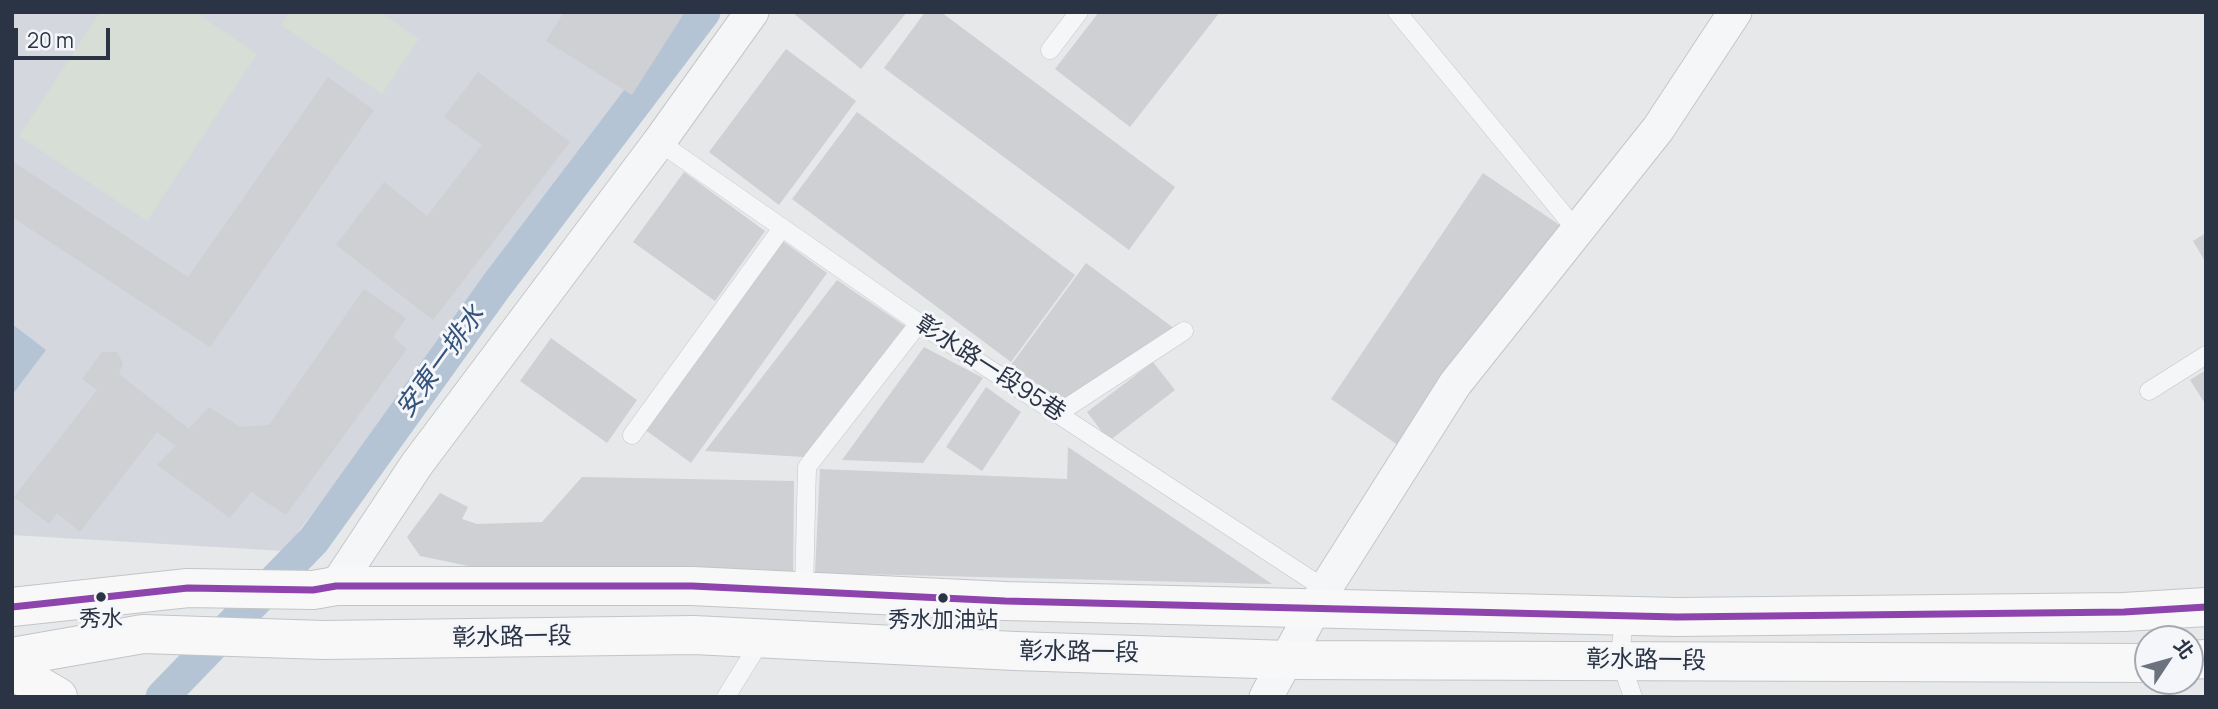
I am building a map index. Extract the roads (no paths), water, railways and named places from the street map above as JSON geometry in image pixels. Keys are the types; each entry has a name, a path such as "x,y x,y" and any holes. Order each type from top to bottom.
{"main road":[{"name":"彰水路一段","path":"12,607 188,588 692,586 1005,601 1321,598 1624,616 1881,617 2124,612 2206,607"},
{"name":"彰水路一段","path":"12,657 143,634 323,640 763,637 1015,651 1288,660 2134,663"},
{"path":"12,670 58,697"}],"street":[{"path":"324,588 659,142 752,12"},
{"path":"1266,697 1321,598 1455,384 1658,129 1735,12"}],"lane":[{"path":"1050,50 1079,12"},
{"path":"1397,12 1578,232"},
{"name":"彰水路一段95巷","path":"659,142 1321,598"},
{"path":"632,435 782,228"},
{"path":"804,591 807,467 919,323"},
{"path":"1057,414 1184,331"},
{"path":"2149,391 2206,355"},
{"path":"1624,616 1620,660 1633,697"},
{"path":"726,697 763,637"}],"water":[{"path":"12,324 46,350 12,395"}],"waterway":[{"name":"安東一排水","path":"162,697 314,540 497,285 704,12"}],"place":[{"name":"秀水","path":"101,597"},
{"name":"秀水加油站","path":"943,598"}]}
